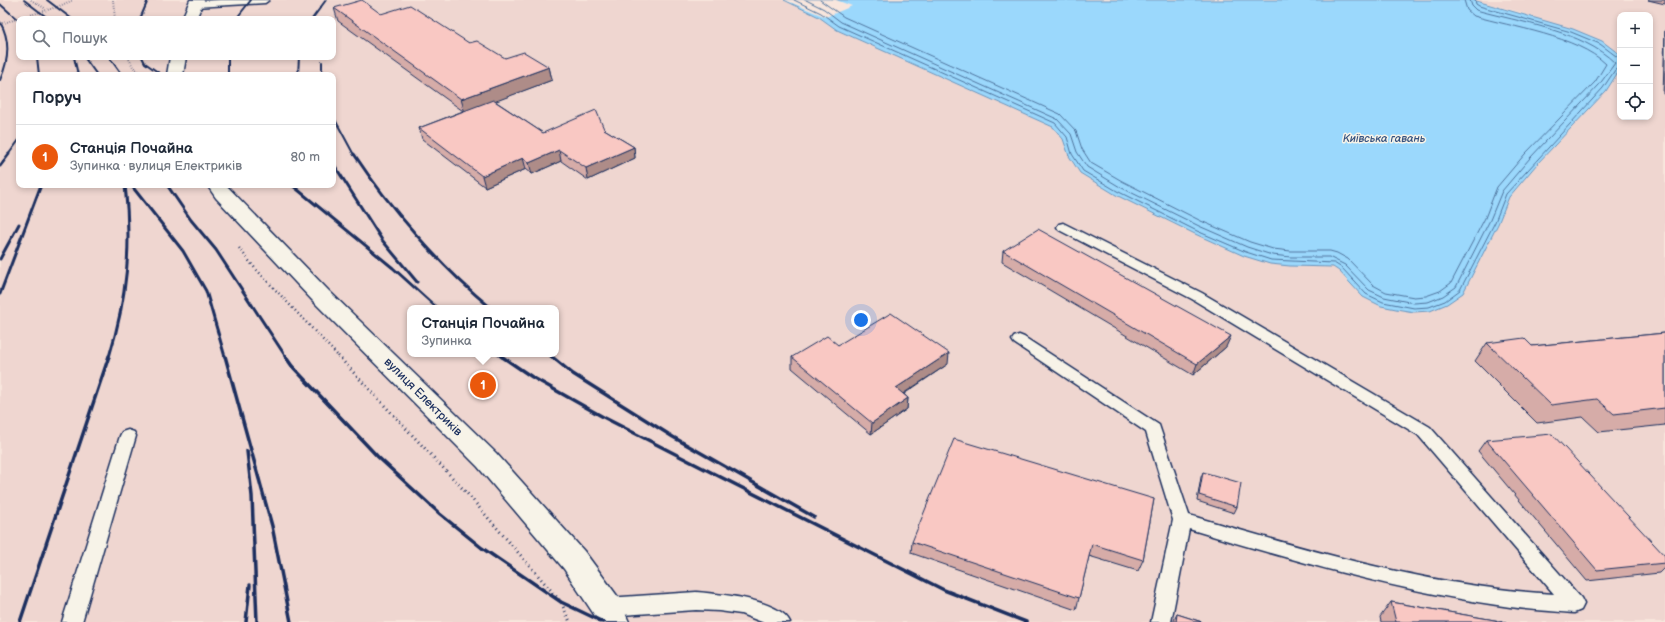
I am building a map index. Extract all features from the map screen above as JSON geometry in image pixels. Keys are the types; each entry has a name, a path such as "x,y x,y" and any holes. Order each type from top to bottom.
{"street":[{"path":"190,16 196,2"},
{"path":"176,72 178,60"},
{"name":"вулиця Електриків","path":"218,188 320,295 487,460 574,560 610,615"}],"lane":[{"path":"196,2 265,0"},
{"path":"1063,227 1197,296 1424,431 1574,604 1511,599 1390,577 1256,542 1182,520"},
{"path":"1019,340 1153,429 1182,520 1161,622"},
{"path":"72,622 128,436"},
{"path":"610,615 702,600 755,608 780,622"}],"path":[{"path":"31,0 46,10"},
{"path":"26,16 73,0"},
{"path":"113,0 115,16"},
{"path":"0,24 16,19"},
{"path":"130,60 133,67 139,72"},
{"path":"239,248 253,266 464,490 561,602 570,622"}],"shaded area":[{"path":"0,0 784,0 819,17 837,30 1053,127 1063,139 1069,156 1080,173 1116,195 1195,234 1244,256 1290,266 1333,267 1339,271 1363,297 1381,306 1414,312 1430,311 1474,270 1498,224 1509,197 1537,164 1606,91 1617,74 1617,120 1653,120 1653,12 1617,12 1617,53 1520,12 1473,0 1665,0 1665,622 0,622"}],"water":[{"name":"Київська гавань","path":"784,0 1473,0 1573,29 1602,41 1617,52 1617,74 1606,91 1537,164 1509,197 1498,224 1463,293 1447,304 1430,311 1414,312 1381,306 1363,297 1339,271 1333,267 1270,264 1244,256 1195,234 1116,195 1080,173 1069,156 1063,139 1053,127 837,30 819,17"}],"pier":[{"path":"785,0 836,0 852,6 826,17"}],"building":[{"path":"362,0 381,14 410,5 469,43 477,41 505,58 524,52 549,67 461,99 334,8"},
{"path":"493,100 543,133 596,110 604,129 634,147 586,168 559,150 529,163 523,158 482,176 419,128"},
{"path":"1038,229 1231,336 1197,364 1003,251"},
{"path":"891,313 949,353 896,388 908,398 872,423 792,357 827,336 838,345"},
{"path":"1665,333 1665,408 1614,414 1597,399 1551,405 1487,343 1524,338 1532,346"},
{"path":"1552,434 1665,556 1665,563 1597,570 1486,440"},
{"path":"954,439 1154,499 1143,560 1092,544 1079,598 912,542"},
{"path":"1203,472 1241,483 1237,507 1199,495"},
{"path":"1391,602 1506,622 1396,622"},
{"path":"1177,614 1202,622 1176,622"}],"railway":[{"path":"24,0 45,16"},
{"path":"47,0 68,16"},
{"path":"141,16 148,0"},
{"path":"238,16 251,0"},
{"path":"314,16 326,0"},
{"path":"0,4 16,18"},
{"path":"0,22 6,36 8,51 0,80"},
{"path":"37,60 39,72"},
{"path":"75,60 77,72"},
{"path":"86,60 95,72"},
{"path":"111,60 120,72"},
{"path":"144,60 145,63 158,72"},
{"path":"228,60 228,72"},
{"path":"298,72 299,60"},
{"path":"322,62 322,72"},
{"path":"336,122 354,155"},
{"path":"8,155 16,144"},
{"path":"0,166 9,154"},
{"path":"354,154 383,195 417,236 453,274 487,305"},
{"path":"336,168 382,240 417,282"},
{"path":"0,294 40,188"},
{"path":"109,357 124,293 128,251 125,188"},
{"path":"133,188 183,251 206,291 225,357"},
{"path":"169,188 191,220 216,250 286,357"},
{"path":"296,188 393,268 434,305"},
{"path":"0,259 19,224"},
{"path":"20,622 109,356"},
{"path":"225,356 272,526 291,622"},
{"path":"285,356 292,366 378,457 440,514 482,548 561,602 603,622"},
{"path":"502,357 532,377 605,418 689,461 944,590 1026,622"},
{"path":"552,357 573,374 673,437 814,517"},
{"path":"247,451 252,496 257,622"},
{"path":"246,622 250,585"}],"place":[{"name":"Станція Почайна","path":"483,385"}]}
